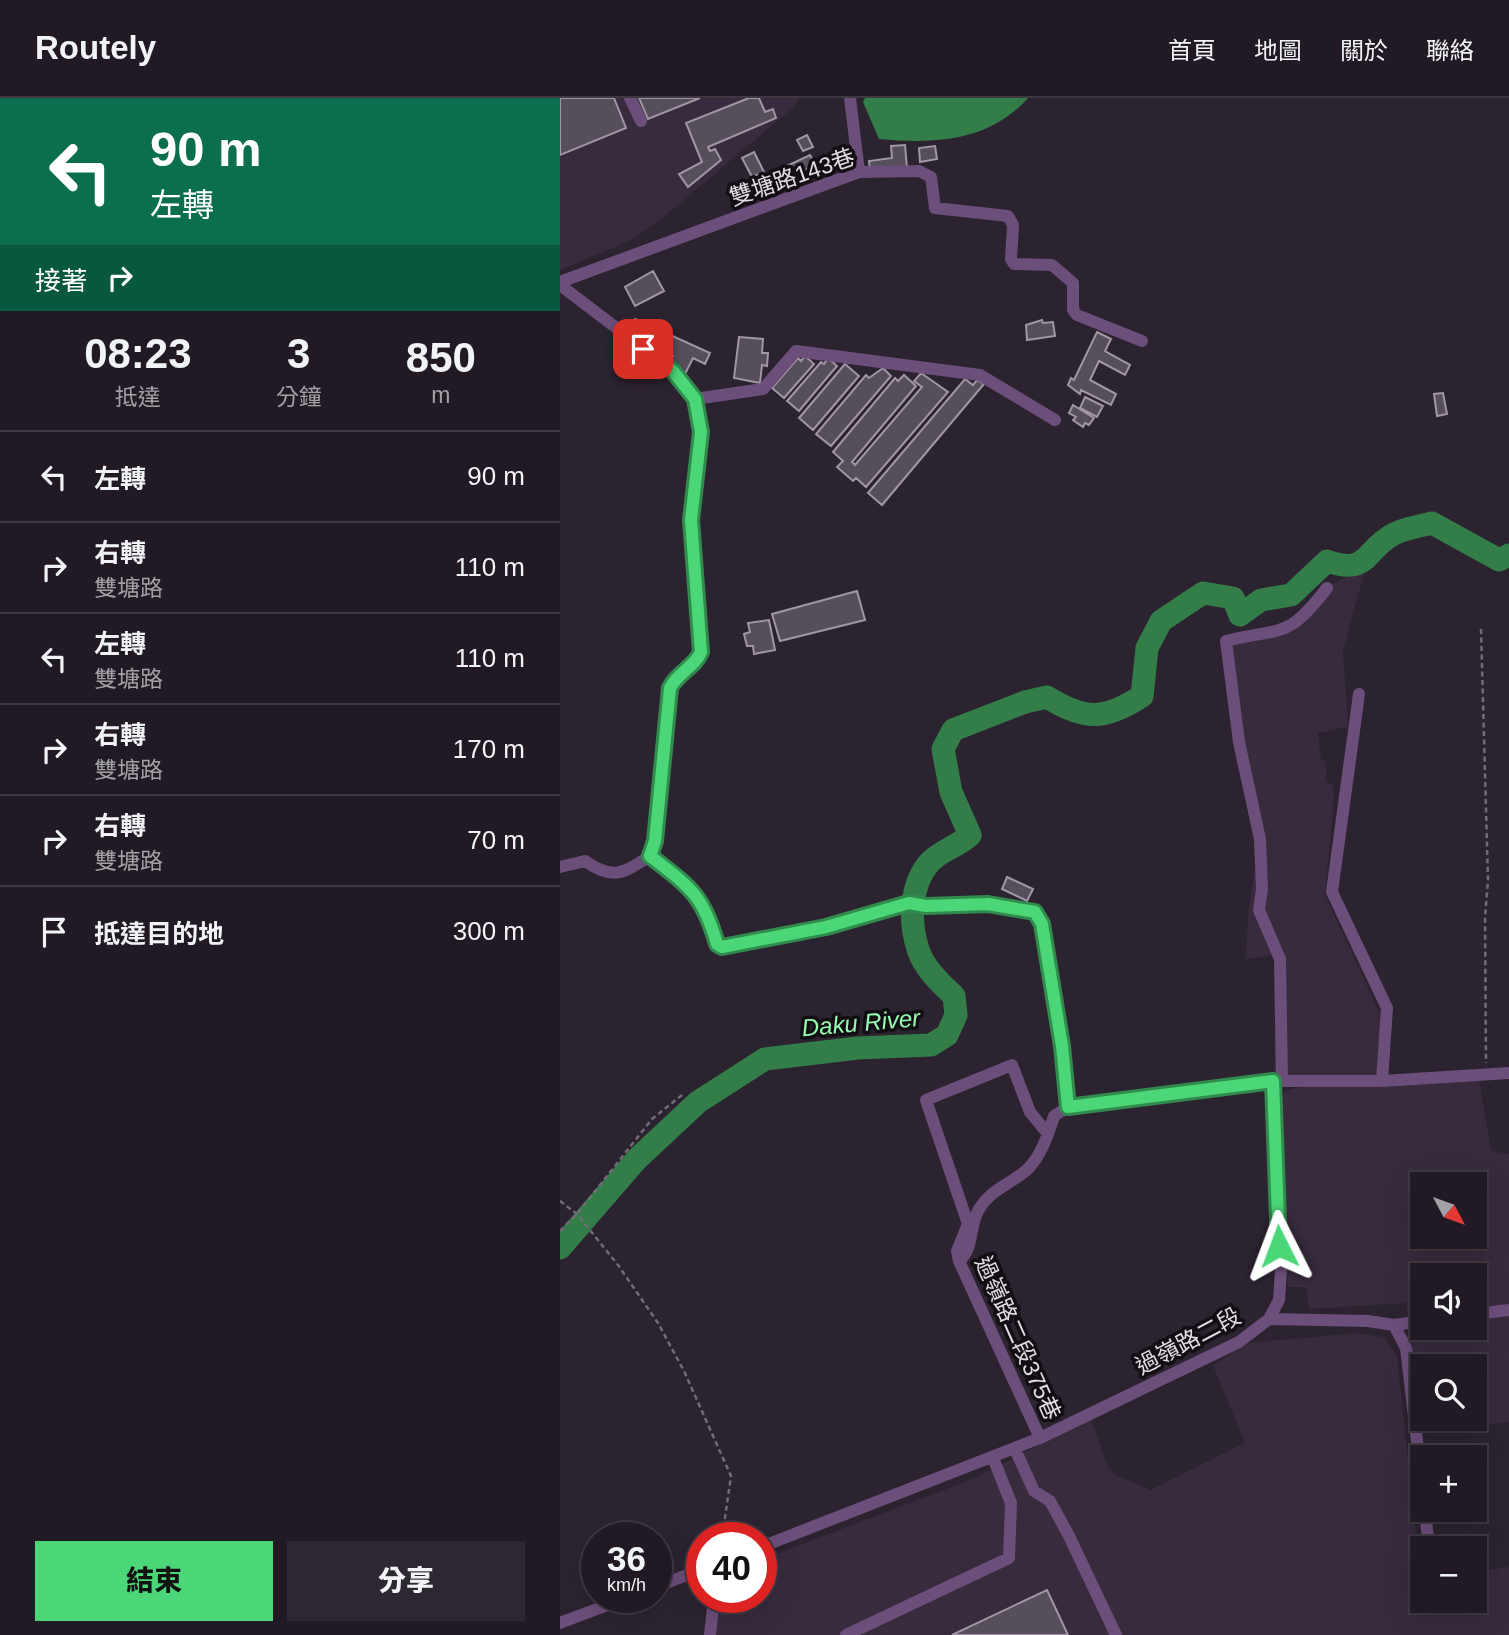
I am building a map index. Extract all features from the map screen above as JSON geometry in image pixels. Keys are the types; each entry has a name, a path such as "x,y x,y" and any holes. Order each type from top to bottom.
{"street":[{"path":"630,98 640,121"},
{"path":"850,98 859,172"},
{"name":"雙塘路143巷","path":"560,284 859,172 919,171 931,177 933,203 940,210 1009,216 1013,225 1011,259 1014,264 1052,265 1073,283 1073,310 1077,315 1142,341"},
{"path":"560,284 673,371 695,399 701,432 691,520 701,652 693,665 679,674 670,688 655,841 650,856 617,874 605,873 585,861 560,867"},
{"path":"695,399 763,389 796,351 980,375 1055,420"},
{"name":"過嶺路二段","path":"777,1541 1040,1438 1239,1342 1269,1319 1279,1300 1281,1271 1277,1081 1280,959 1259,910 1262,889 1261,839 1239,742 1226,641 1284,631 1314,604 1327,588"},
{"path":"1359,694 1332,892 1387,1008 1382,1081"},
{"path":"650,856 692,891 707,912 717,944 722,947 826,927 909,903 926,906 1003,905 1035,912 1040,918 1062,1046 1068,1107"},
{"name":"過嶺路二段375巷","path":"1040,1438 959,1261 957,1251 968,1223 926,1100 1012,1065 1030,1112 1048,1134"},
{"path":"959,1261 967,1255 977,1213 992,1192 1026,1171 1048,1134 1054,1116 1068,1107 1277,1081 1382,1081 1509,1073"},
{"path":"1487,1313 1509,1310"},
{"path":"1269,1319 1368,1321 1395,1325 1410,1323"},
{"path":"1395,1325 1406,1348 1417,1445"},
{"path":"1015,1449 1034,1491 1050,1502 1063,1524 1116,1635"},
{"path":"846,1635 1009,1558 1011,1503 993,1458"},
{"path":"560,1623 586,1613"},
{"path":"710,1635 712,1613"}],"path":[{"path":"1480,629 1488,880 1485,917 1486,1074"},
{"path":"560,1231 577,1214 652,1119 682,1096"},
{"path":"560,1200 577,1214 658,1323 732,1476 725,1522"}],"shaded area":[{"path":"560,98 798,99 795,106 660,220 629,241 560,270"},
{"path":"865,98 1028,98 1013,113 978,132 960,137 920,141 879,139 863,102"},
{"path":"1365,569 1343,651 1348,723 1346,727 1318,733 1321,760 1326,761 1326,782 1333,784 1334,798 1325,895 1383,1020 1378,1075 1290,1077 1274,1073 1277,990 1274,955 1246,959 1248,915 1255,869 1254,834 1235,756 1221,637 1299,622 1335,582"},
{"path":"1479,1080 1491,1151 1509,1154 1509,1422 1487,1425 1487,1354 1413,1354 1411,1340 1487,1340 1487,1263 1410,1263 1410,1332 1406,1303 1309,1309 1306,1287 1288,1287 1280,1098 1286,1091 1299,1087"},
{"path":"1357,1333 1383,1337 1397,1355 1410,1478 1410,1522 1415,1522 1416,1536 1410,1536 1410,1613 1487,1613 1487,1570 1509,1567 1509,1635 712,1635 716,1613 777,1613 777,1554 975,1478 1091,1418 1107,1465 1115,1475 1151,1490 1245,1443 1213,1365 1249,1343"}],"building":[{"path":"560,98 614,98 626,128 560,155"},
{"path":"639,98 700,98 648,119"},
{"path":"749,98 759,98 765,112 773,109 776,118 708,147 710,151 715,149 721,160 688,187 679,174 702,162 686,123"},
{"path":"807,135 813,147 803,151 797,140"},
{"path":"905,145 907,168 870,171 869,161 892,158 891,146"},
{"path":"935,146 937,159 920,162 919,148"},
{"path":"850,150 846,167 833,167 832,151"},
{"path":"754,152 764,172 752,177 742,158"},
{"path":"810,155 815,165 791,177 792,181 786,183 785,179 760,191 755,181"},
{"path":"653,271 664,291 635,306 625,287"},
{"path":"635,319 710,353 705,364 693,358 685,374 669,362 673,356 621,327 623,322 631,327"},
{"path":"1042,320 1043,323 1053,322 1055,336 1027,340 1026,325"},
{"path":"1097,332 1111,339 1105,351 1130,365 1125,375 1099,361 1090,380 1116,394 1111,405 1081,390 1080,394 1068,385 1071,378 1074,380"},
{"path":"739,337 763,339 762,353 768,353 767,366 762,365 760,383 734,378"},
{"path":"805,356 814,364 784,398 772,388 798,358 801,361"},
{"path":"828,358 837,366 799,411 787,401 821,362 824,364"},
{"path":"845,364 859,376 813,430 799,418"},
{"path":"883,368 891,376 831,446 816,434 866,375 869,378"},
{"path":"921,373 948,392 866,487 856,478 853,481 837,467 843,461 833,452 895,378 898,381 904,375 916,386 852,462 855,465 922,387 914,381"},
{"path":"965,379 973,385 977,380 984,384 882,505 868,493"},
{"path":"1443,393 1447,414 1437,416 1434,394"},
{"path":"1085,397 1103,406 1097,417 1080,408"},
{"path":"1073,405 1094,418 1089,425 1085,423 1083,427 1073,420 1076,417 1069,413"},
{"path":"857,591 865,620 780,641 772,614"},
{"path":"769,620 775,650 754,654 753,646 747,646 744,634 750,632 748,623"},
{"path":"1007,877 1033,889 1027,901 1002,889"},
{"path":"1047,1590 1068,1635 952,1635"}],"waterway":[{"name":"Daku River","path":"560,1248 637,1159 698,1102 765,1059 858,1048 931,1045 947,1035 956,1015 954,996 933,975 920,956 913,927 913,904 918,881 930,862 970,835 951,792 943,749 953,730 1025,702 1047,697 1084,714 1106,713 1129,704 1142,696 1147,648 1161,621 1203,593 1233,598 1240,615 1261,600 1291,595 1327,561 1341,565 1359,563 1394,534 1432,523 1499,560 1509,555"}],"route":[{"path":"643,349 673,371 690,391 695,399 701,432 691,520 701,652 693,665 679,674 668,695 655,841 650,856 680,879 702,903 717,944 722,947 826,927 909,903 926,906 1003,905 1035,912 1042,924 1067,1079 1068,1107 1273,1081 1272,1123 1279,1246"}]}
